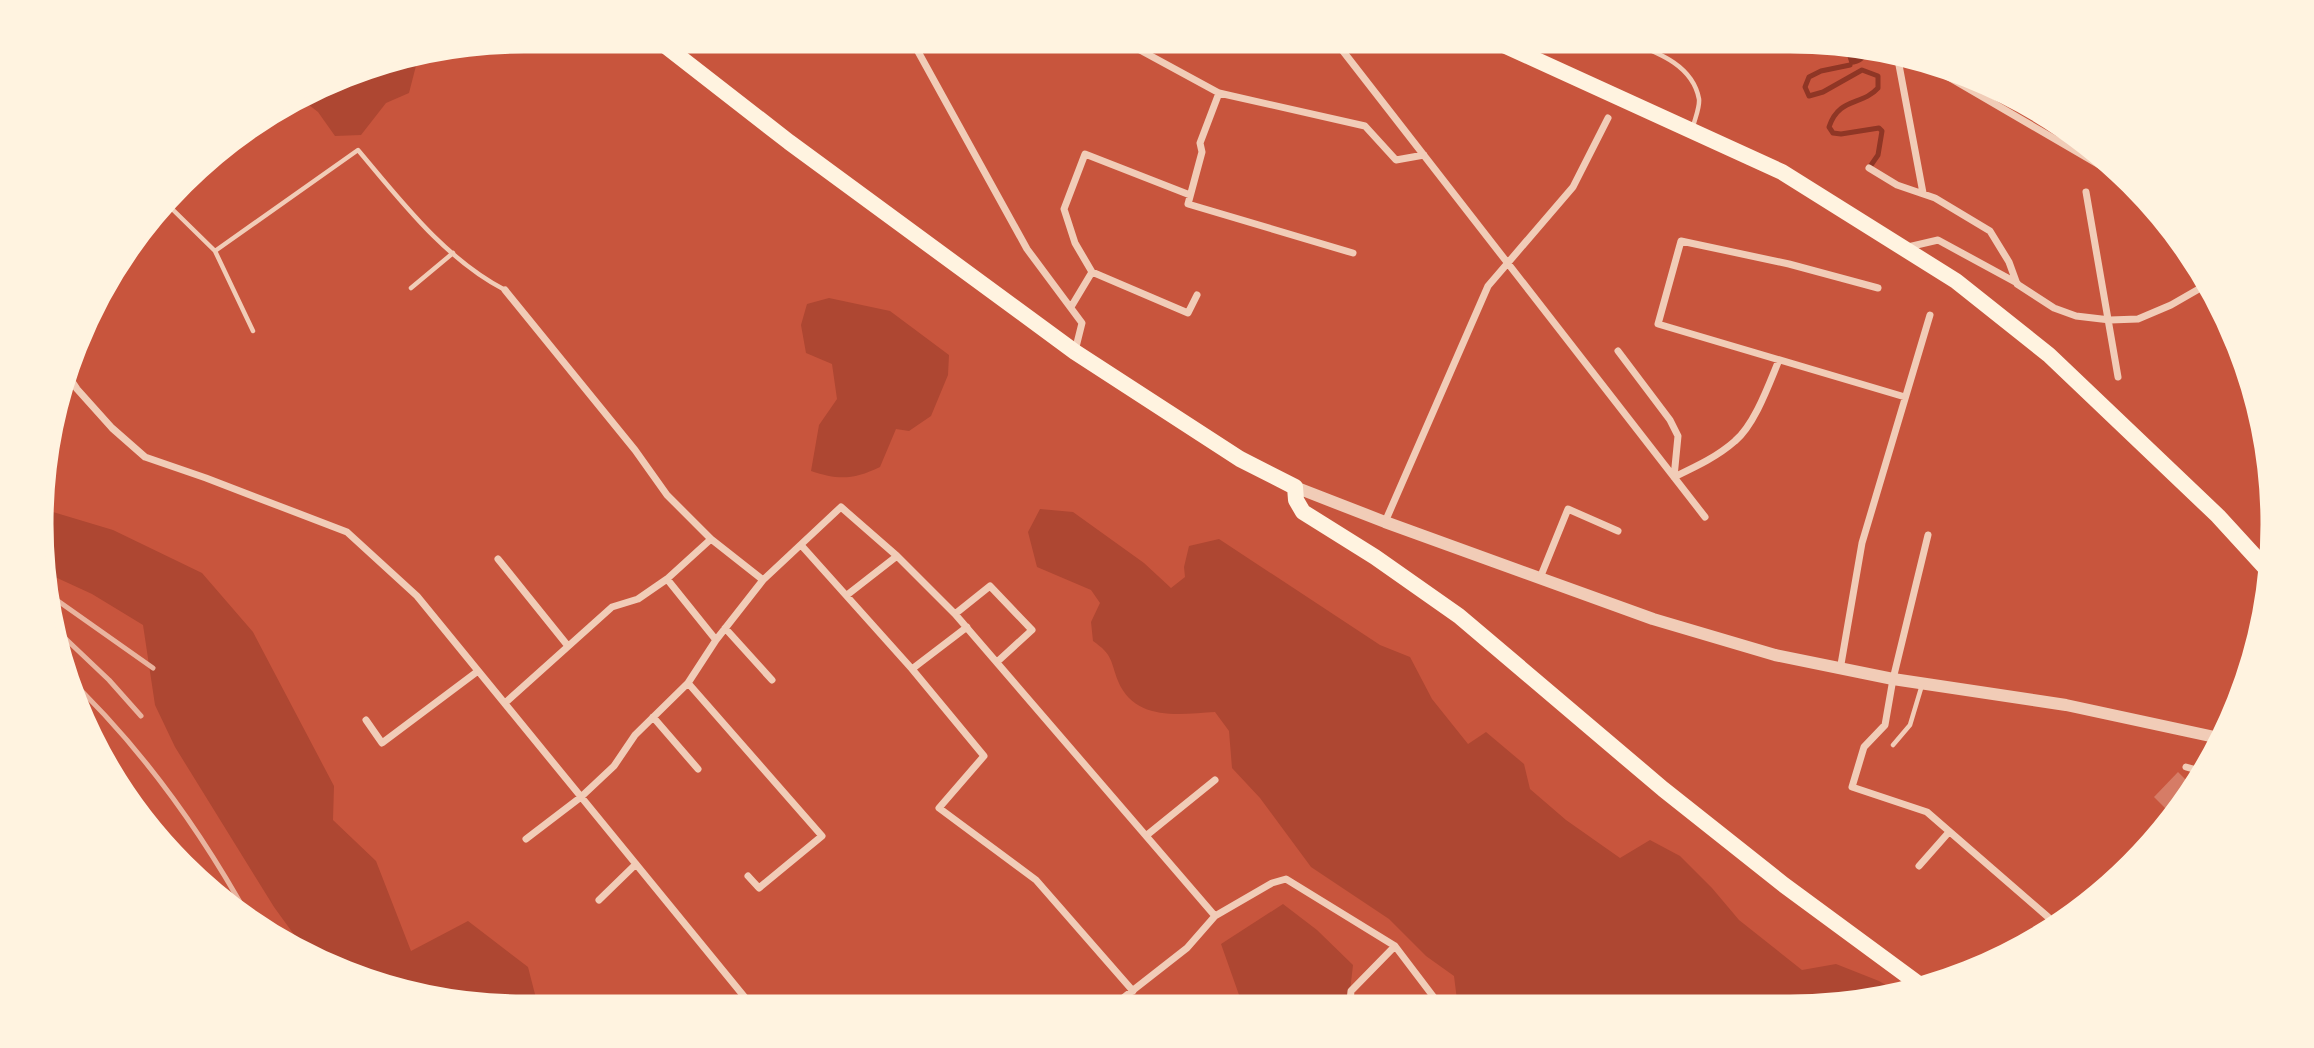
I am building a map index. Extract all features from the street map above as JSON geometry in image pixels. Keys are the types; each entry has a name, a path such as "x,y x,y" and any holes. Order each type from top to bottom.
{"main road":[{"path":"670,49 872,204 1075,352 1240,459 1295,487 1303,512 1375,557 1459,616 1663,789 1784,885 1916,982"},
{"path":"1512,49 1782,172 1956,281 2049,355 2218,516 2263,565"}],"street":[{"path":"917,49 1027,249 1082,323 1075,352"},
{"path":"1138,49 1219,93 1365,126 1396,160 1424,155"},
{"path":"1341,49 1705,517"},
{"path":"1898,62 1923,194"},
{"path":"1944,74 2103,167"},
{"path":"1219,93 1200,143 1202,152 1188,204 1353,253"},
{"path":"1385,522 1489,286 1573,187 1608,118"},
{"path":"1190,195 1085,154 1064,209 1075,243 1093,272 1188,313 1197,295"},
{"path":"1869,168 1897,185 1935,198 1990,231 2009,262 2017,284"},
{"path":"2086,192 2118,377"},
{"path":"1878,288 1789,264 1681,240 1658,324 1905,397"},
{"path":"1903,248 1938,240 2054,308 2076,316 2109,320 2138,319 2171,305 2201,288"},
{"path":"1071,307 1093,272"},
{"path":"505,290 635,450 667,495 711,539 763,580"},
{"path":"1840,670 1862,543 1930,316"},
{"path":"1618,351 1670,420 1678,436 1674,477"},
{"path":"1674,477 1707,461 1737,440 1760,404 1779,360"},
{"path":"71,380 112,428 145,457 347,532 417,596 747,999"},
{"path":"1295,487 1653,619 1775,655 1893,680 2066,705 2215,736"},
{"path":"526,839 581,797 614,766 635,735 688,682 716,640 763,580 841,507 897,556 967,627 1215,916"},
{"path":"1540,578 1568,509 1618,531"},
{"path":"1928,535 1893,680 1885,725 1864,747 1852,787 1927,813 2048,917"},
{"path":"505,703 612,607 638,599 667,579 711,539"},
{"path":"801,545 912,669 984,756 939,808 1036,880 1133,991"},
{"path":"847,595 897,556"},
{"path":"498,559 568,646"},
{"path":"667,579 716,640"},
{"path":"955,614 990,586 1032,631 998,662"},
{"path":"912,669 967,627"},
{"path":"725,628 772,680"},
{"path":"366,720 383,743 478,671"},
{"path":"688,682 822,835 759,888 748,876"},
{"path":"653,717 698,769"},
{"path":"2186,767 2196,770"},
{"path":"1147,835 1215,780"},
{"path":"1919,866 1949,832"},
{"path":"599,900 636,864"},
{"path":"1122,999 1187,948 1215,916 1272,883 1286,879 1395,946 1435,999"},
{"path":"1350,999 1351,991 1395,946"}],"lane":[{"path":"1648,49 1668,57 1692,78 1699,101 1692,131"},
{"path":"215,251 358,150 404,204 453,253 482,278 505,290"},
{"path":"170,207 215,251 253,331"},
{"path":"411,288 453,253"},
{"path":"1893,745 1910,725 1922,684"}],"shaded area":[{"path":"1846,52 1866,55 1863,60 1850,65"},
{"path":"417,61 409,93 386,103 361,135 335,136 318,112 306,102 371,74"},
{"path":"829,298 890,311 949,355 948,375 931,416 909,431 896,429 880,467 853,476 829,476 811,471 819,425 837,399 832,364 806,353 801,325 807,304"},
{"path":"1040,509 1073,512 1144,563 1171,588 1185,577 1184,567 1189,546 1219,539 1380,645 1410,657 1432,699 1468,744 1486,732 1524,764 1530,789 1566,820 1620,858 1650,840 1680,856 1739,920 1802,970 1836,964 1891,988 1852,995 1790,999 1457,999 1454,976 1426,956 1389,919 1311,867 1260,798 1232,768 1229,731 1215,712 1160,713 1135,703 1126,694 1108,654 1093,641 1091,622 1100,603 1091,590 1037,567 1028,532"},
{"path":"49,511 113,530 202,573 253,632 334,786 333,820 376,861 411,951 468,921 528,967 536,999 462,995 401,983 342,963 300,942 274,907 175,747 155,705 143,625 92,594 52,576"},
{"path":"1283,904 1317,930 1353,965 1349,999 1240,999 1221,944"}],"building":[{"path":"2178,772 2188,782 2168,811 2154,797"}],"waterway":[{"path":"1850,65 1821,71 1809,77 1805,87 1809,96 1823,92 1862,70 1878,76 1878,88 1872,94 1845,106 1833,117 1829,127 1833,133 1841,134 1879,128 1882,131 1878,155 1869,168"}],"railway":[{"path":"55,599 153,668"},
{"path":"62,636 109,680 141,716"},
{"path":"78,687 116,727 165,788 242,906"}]}
